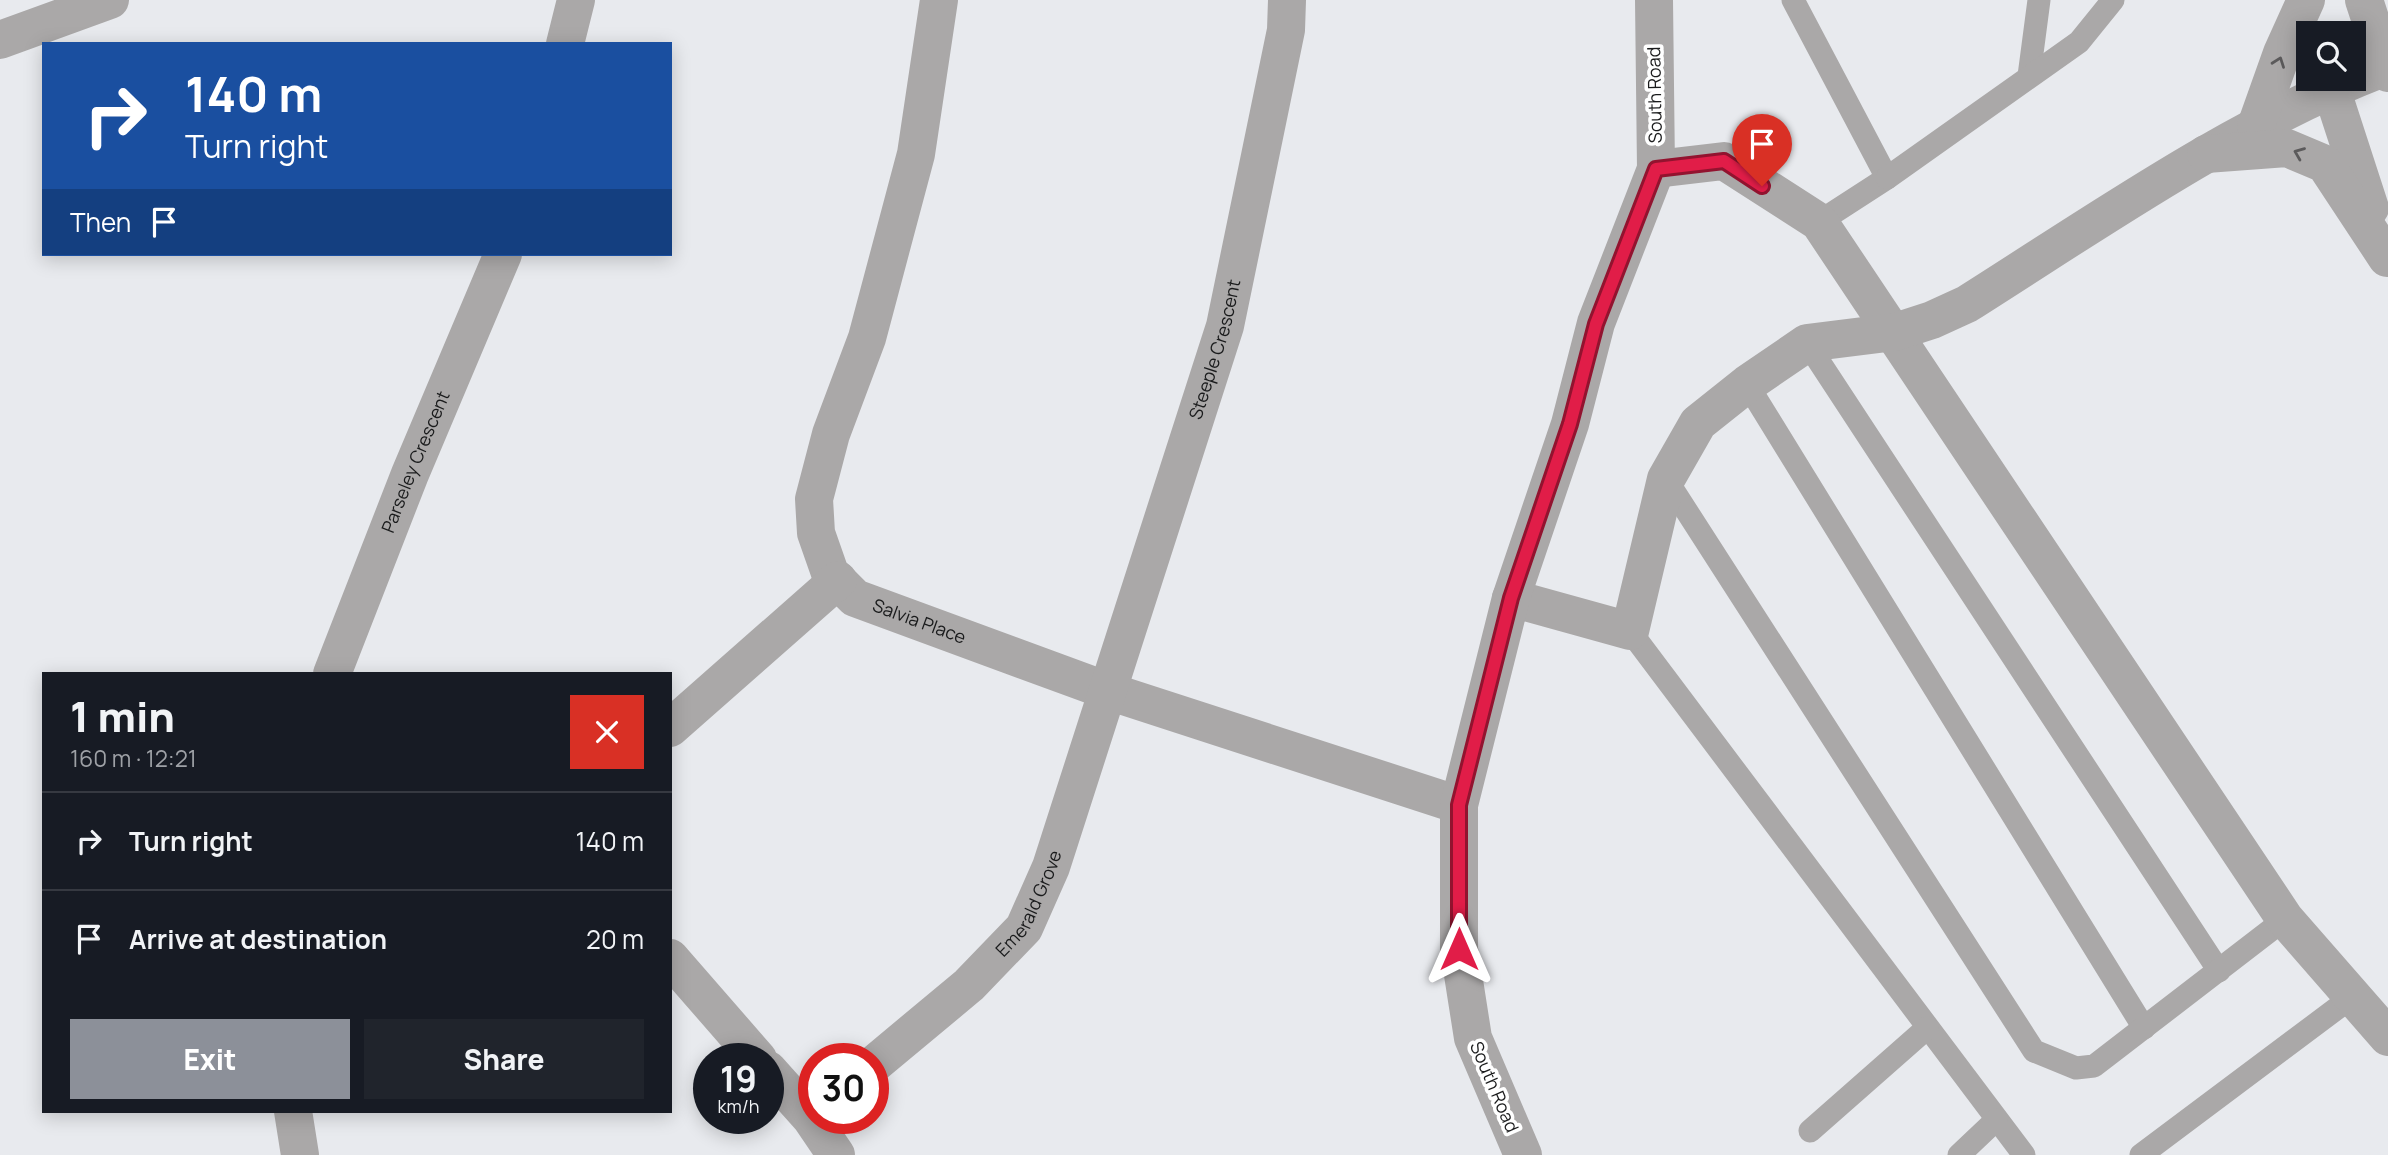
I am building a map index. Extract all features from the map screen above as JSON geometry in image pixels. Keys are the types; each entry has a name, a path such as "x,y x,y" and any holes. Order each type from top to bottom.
{"street":[{"path":"0,40 110,0"},
{"path":"566,42 576,0"},
{"name":"Salvia Place","path":"939,0 916,153 867,338 831,434 814,499 816,533 830,573 855,598 1108,691 1459,805"},
{"name":"Steeple Crescent","path":"1108,691 1225,326 1286,30 1287,0"},
{"name":"South Road","path":"1523,1155 1473,1038 1459,949 1459,805 1511,598 1570,424 1596,324 1656,169 1654,0"},
{"path":"2309,0 2315,21"},
{"path":"2256,126 2282,53 2309,0"},
{"path":"2364,0 2387,69 2366,74"},
{"path":"1511,598 1630,631 1667,479 1698,423 1747,384 1807,343 1895,332 1932,320 1967,303 2206,154 2317,91"},
{"path":"2331,91 2388,259"},
{"path":"2206,154 2287,148 2325,164 2388,259"},
{"path":"1656,169 1724,161 1819,222 2285,919 2388,1037"},
{"name":"Parseley Crescent","path":"333,672 410,474 502,256"},
{"path":"672,726 838,580"},
{"name":"Emerald Grove","path":"889,1052 969,985 1024,928 1051,867 1108,691"},
{"path":"672,960 744,1043"},
{"path":"784,1087 798,1102"},
{"path":"293,1113 300,1155"},
{"path":"823,1134 836,1155"}],"lane":[{"path":"1793,0 1887,178"},
{"path":"2029,76 2039,0"},
{"path":"1819,222 1887,178 2079,42 2113,0"},
{"path":"1807,343 2218,971"},
{"path":"1747,384 2144,1028"},
{"path":"1667,479 2034,1051 2076,1068 2094,1066 2285,919"},
{"path":"1630,631 2024,1155"},
{"path":"2141,1155 2352,997"},
{"path":"1810,1131 1927,1028"},
{"path":"1959,1155 1996,1120"}],"route":[{"path":"1459,949 1459,805 1511,598 1570,424 1596,324 1656,169 1724,161 1762,186"}]}
